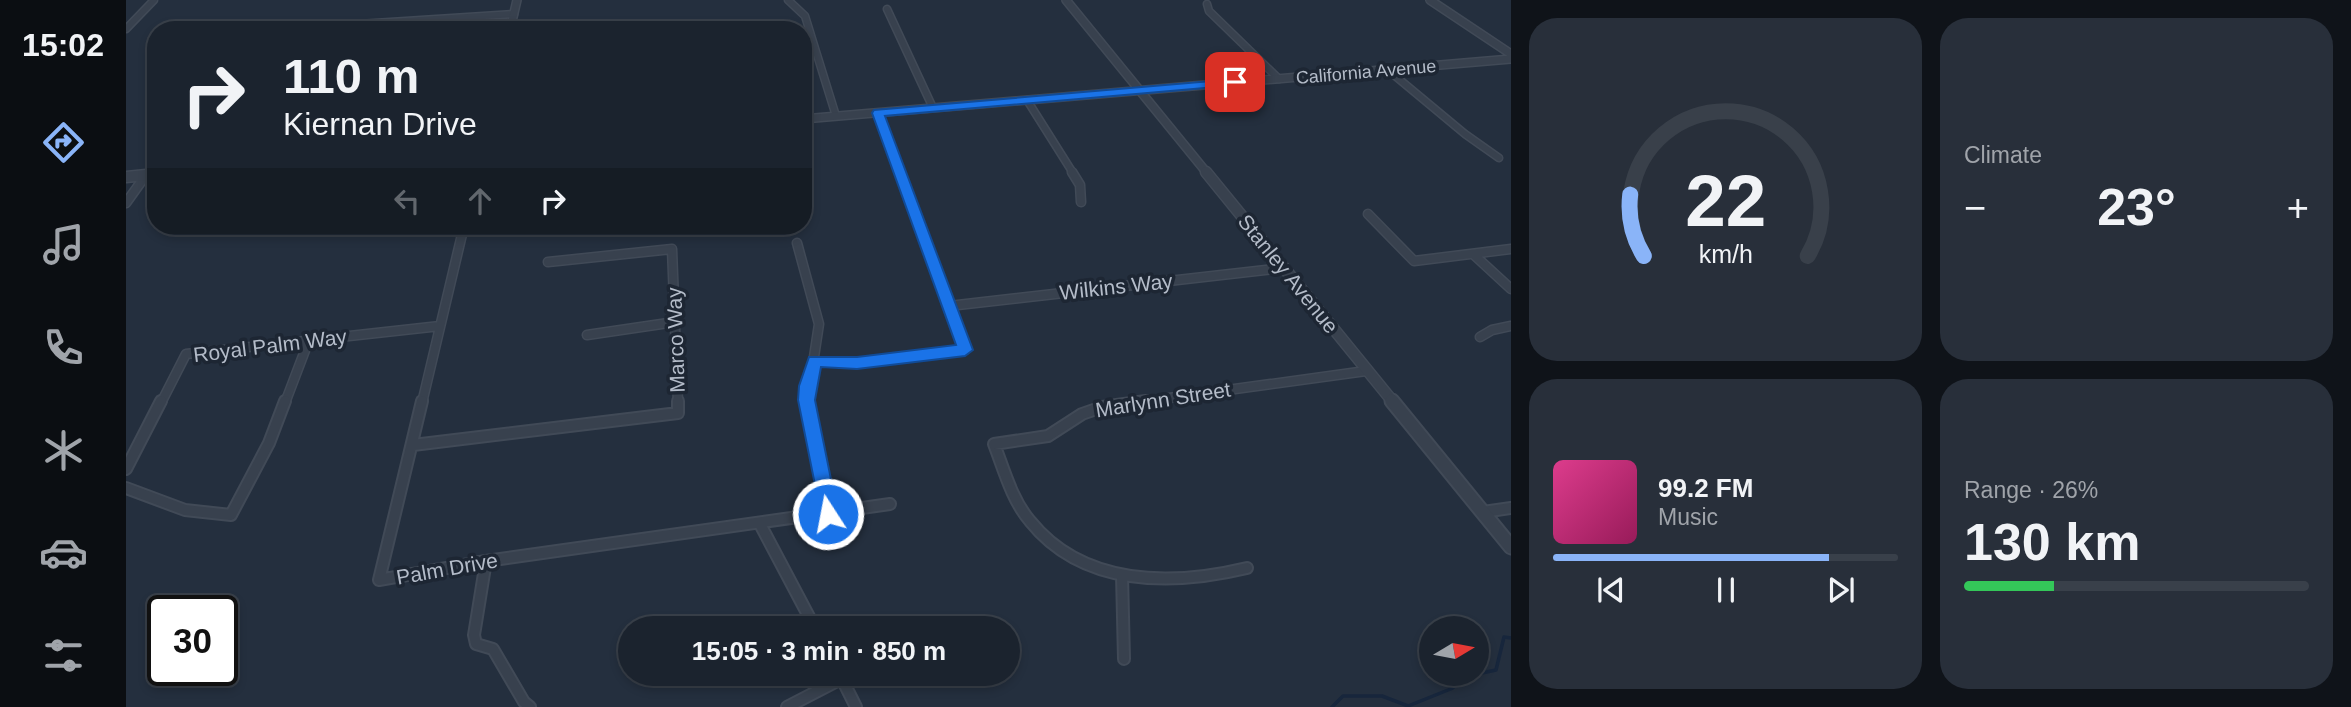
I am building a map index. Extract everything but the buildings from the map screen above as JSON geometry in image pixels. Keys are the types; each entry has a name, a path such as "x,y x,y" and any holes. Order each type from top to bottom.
{"street":[{"path":"126,29 153,0"},
{"path":"512,21 517,0"},
{"path":"788,0 804,14 805,21"},
{"name":"Stanley Avenue","path":"1066,0 1511,547"},
{"path":"1430,0 1511,54"},
{"path":"1207,4 1209,11 1279,79"},
{"path":"887,9 933,108"},
{"path":"408,21 514,14"},
{"path":"812,48 836,116"},
{"name":"California Avenue","path":"812,118 1511,60"},
{"path":"1388,70 1465,134 1499,158"},
{"path":"1027,100 1080,185 1081,202"},
{"path":"814,361 857,363 965,350 878,113"},
{"path":"126,177 147,175"},
{"path":"126,203 147,179"},
{"path":"1368,214 1414,261 1511,249"},
{"name":"Palm Drive","path":"462,235 379,580 485,561 890,505"},
{"path":"797,243 804,279 817,312 819,337 807,386 807,400 828,514"},
{"name":"Marco Way","path":"413,445 678,413 672,249 548,261"},
{"path":"1474,254 1511,289"},
{"name":"Wilkins Way","path":"949,306 1283,268"},
{"path":"587,335 675,321"},
{"name":"Royal Palm Way","path":"126,469 186,354 440,326"},
{"path":"1480,337 1492,330 1511,326"},
{"path":"126,488 185,510 231,515 269,443 309,341"},
{"name":"Marlynn Street","path":"1247,568 1203,579 1181,581 1122,575 1080,561 1045,537 1020,508 994,444 1048,436 1082,414 1102,407 1366,371"},
{"path":"1483,512 1511,508"},
{"path":"760,524 809,616"},
{"path":"485,561 474,635 476,644 493,649 524,702 530,707"},
{"path":"1122,575 1124,659"},
{"path":"787,707 823,686"},
{"path":"845,686 856,707"}],"waterway":[{"path":"1489,671 1496,670 1504,637 1511,638"},
{"path":"1332,707 1343,696 1382,696 1408,706 1454,686"}],"route":[{"path":"828,514 807,400 807,386 814,361 857,363 965,350 878,113 1235,82"}]}
